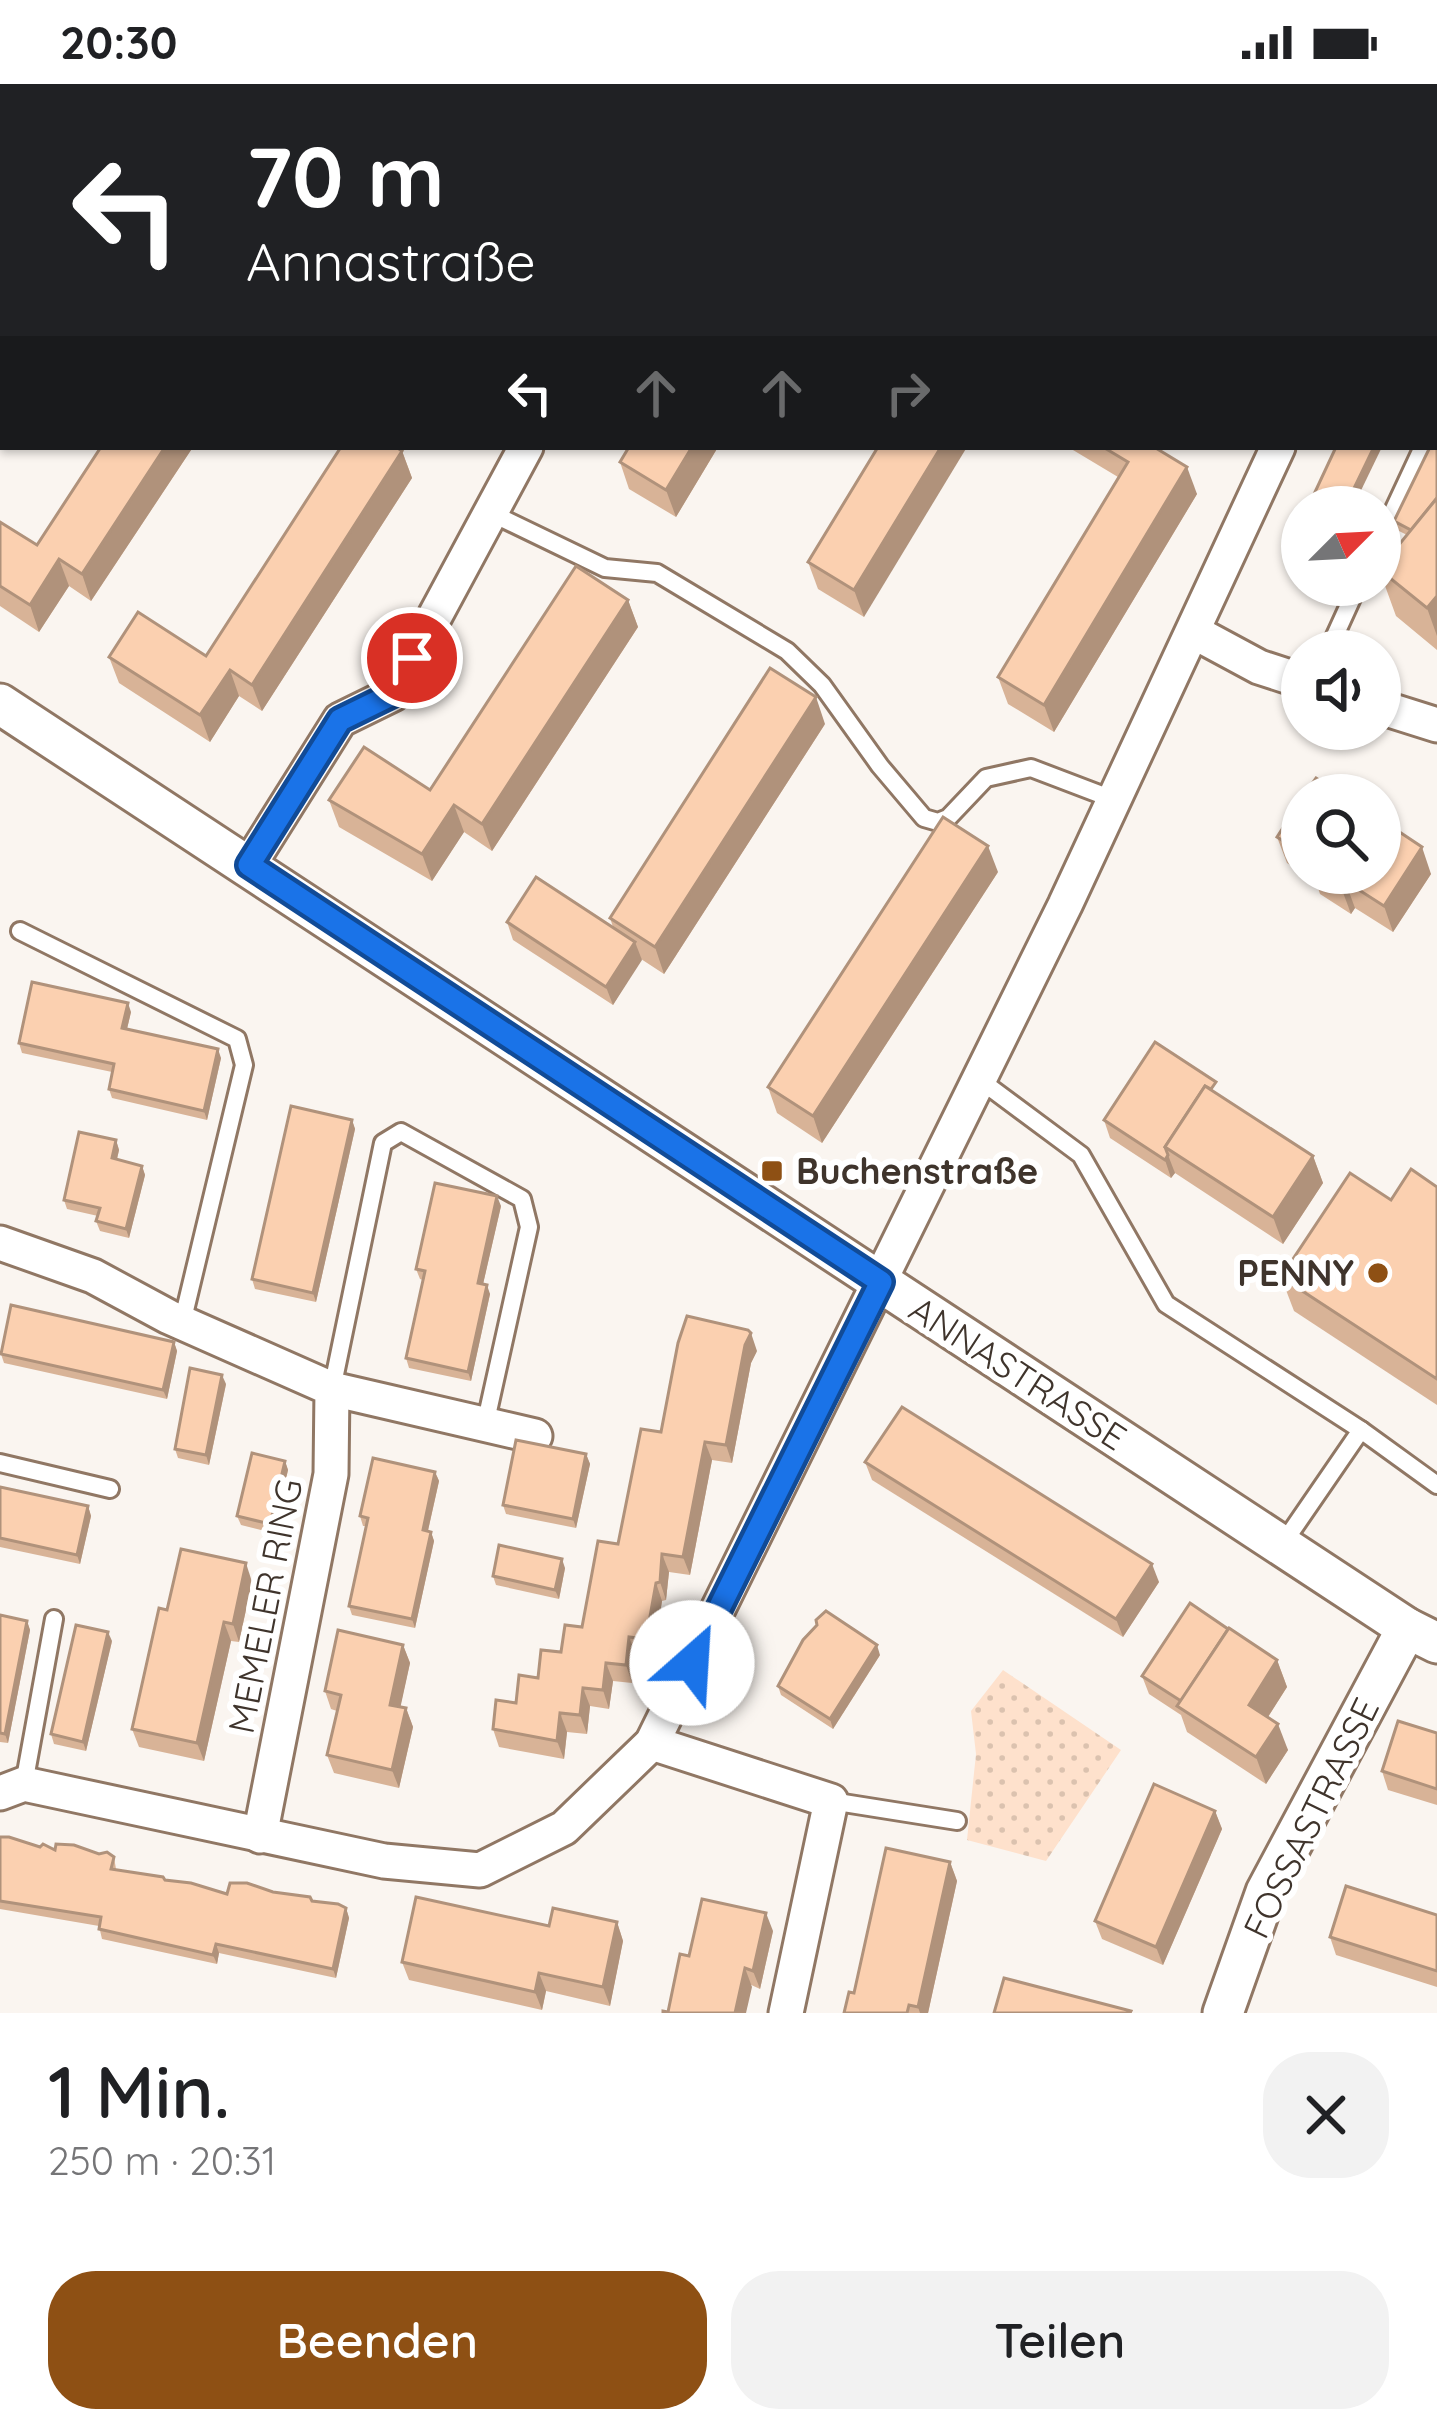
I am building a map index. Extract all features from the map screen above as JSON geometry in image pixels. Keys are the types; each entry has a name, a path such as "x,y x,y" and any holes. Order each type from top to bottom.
{"street":[{"path":"249,865 340,720 393,694 524,450"},
{"path":"12,1789 384,1862 480,1870 564,1828 652,1743 1115,800 1194,632 1271,450"},
{"path":"1194,632 1281,674"},
{"name":"ANNASTRASSE","path":"0,704 1281,1545 1428,1635"},
{"path":"1401,713 1437,725"},
{"path":"0,1244 93,1276 182,1323 332,1389 535,1436"},
{"name":"MEMELER RING","path":"260,1836 331,1474 332,1389"},
{"name":"FOSSASTRASSE","path":"1223,2013 1266,1892 1428,1635"},
{"path":"652,1743 831,1801 786,2013"}],"lane":[{"path":"1401,494 1422,450"},
{"path":"490,513 604,568 657,573 787,651 822,685 924,818 938,822 948,818 986,778 1031,768 1115,800"},
{"path":"20,931 237,1039 244,1065 182,1323"},
{"path":"980,1080 1081,1155 1166,1304 1437,1485"},
{"path":"332,1389 383,1143 401,1132 522,1198 529,1227 485,1425"},
{"path":"1281,1545 1361,1430"},
{"path":"0,1463 110,1489"},
{"path":"12,1789 54,1619"},
{"path":"831,1801 957,1821"}],"shaded area":[{"path":"1003,1670 1121,1750 1046,1861 967,1840 976,1754 971,1711"}],"building":[{"path":"99,450 163,450 82,574 59,559 30,605 0,586 0,522 37,545"},
{"path":"339,450 402,451 252,685 230,670 200,715 109,657 138,612 206,656"},
{"path":"627,450 690,450 666,490 620,462"},
{"path":"876,450 939,450 854,590 808,562"},
{"path":"1108,450 1159,450 1187,467 1044,705 998,677 1128,462"},
{"path":"1335,450 1373,450 1355,486 1318,486"},
{"path":"1429,450 1437,450 1437,498 1411,530 1401,525 1401,507"},
{"path":"1437,498 1437,596 1427,608 1401,587 1401,542"},
{"path":"576,566 628,600 482,824 454,805 422,854 329,800 364,747 430,790"},
{"path":"770,668 816,697 655,947 610,918"},
{"path":"943,817 988,846 813,1116 768,1087"},
{"path":"1401,833 1422,847 1401,880"},
{"path":"536,877 635,942 606,987 507,922"},
{"path":"1365,894 1392,894 1384,906"},
{"path":"32,982 128,1003 122,1028 218,1049 204,1111 109,1089 114,1064 19,1043"},
{"path":"1155,1042 1216,1082 1211,1089 1205,1086 1165,1147 1165,1160 1104,1120"},
{"path":"1205,1086 1313,1156 1273,1217 1165,1147"},
{"path":"291,1106 352,1120 313,1293 252,1279"},
{"path":"79,1132 116,1140 112,1158 142,1166 126,1229 96,1221 100,1208 64,1200"},
{"name":"PENNY","path":"1411,1169 1437,1187 1437,1379 1281,1277 1350,1173 1391,1200"},
{"path":"435,1183 497,1196 478,1283 487,1285 468,1372 406,1358 425,1271 416,1269"},
{"path":"11,1305 174,1342 163,1390 1,1354"},
{"path":"687,1316 751,1333 726,1445 705,1442 683,1557 662,1554 646,1639 629,1637 626,1665 606,1663 603,1690 583,1688 580,1715 560,1713 557,1741 493,1729 496,1700 516,1703 519,1675 538,1678 541,1650 561,1652 565,1625 582,1627 598,1541 618,1544 641,1429 661,1432"},
{"path":"190,1368 222,1375 206,1455 175,1449"},
{"path":"902,1407 1152,1564 1116,1619 865,1462"},
{"path":"516,1440 586,1454 573,1519 503,1505"},
{"path":"252,1453 285,1461 270,1524 237,1516"},
{"path":"373,1458 435,1472 423,1530 431,1532 412,1619 349,1606 368,1518 360,1516"},
{"path":"0,1487 88,1506 77,1555 0,1538"},
{"path":"499,1545 562,1559 555,1590 493,1576"},
{"path":"181,1549 246,1563 233,1624 224,1622 197,1743 132,1729 159,1608 167,1610"},
{"path":"1190,1603 1228,1629 1181,1701 1142,1676"},
{"path":"826,1611 877,1645 830,1719 778,1686 803,1640"},
{"path":"0,1615 27,1621 5,1734 0,1733"},
{"path":"76,1625 108,1632 83,1742 51,1734"},
{"path":"1229,1628 1277,1660 1249,1705 1278,1724 1256,1757 1177,1706"},
{"path":"338,1630 403,1645 390,1705 406,1708 392,1770 327,1755 341,1695 325,1691"},
{"path":"1398,1721 1437,1733 1437,1789 1382,1771"},
{"path":"1154,1784 1215,1811 1156,1947 1095,1921"},
{"path":"0,1837 55,1850 56,1844 107,1852 114,1857 111,1869 227,1894 230,1883 247,1883 338,1904 346,1908 333,1969 216,1944 213,1955 99,1929 101,1917 0,1901"},
{"path":"886,1848 950,1862 918,2007 909,2005 907,2013 844,2013 849,1992 854,1993"},
{"path":"1346,1886 1437,1915 1437,1971 1330,1937"},
{"path":"416,1897 549,1926 553,1908 617,1922 603,1987 539,1973 535,1992 402,1962"},
{"path":"702,1899 766,1913 753,1971 745,1968 735,2013 663,2013 668,2012 680,1954 689,1956"},
{"path":"1004,1978 1131,2011 994,2013"}],"place":[{"name":"Buchenstraße","path":"772,1171"},
{"name":"PENNY","path":"1378,1273"}],"route":[{"path":"412,658 393,694 340,720 249,865 881,1282 692,1663"}]}
